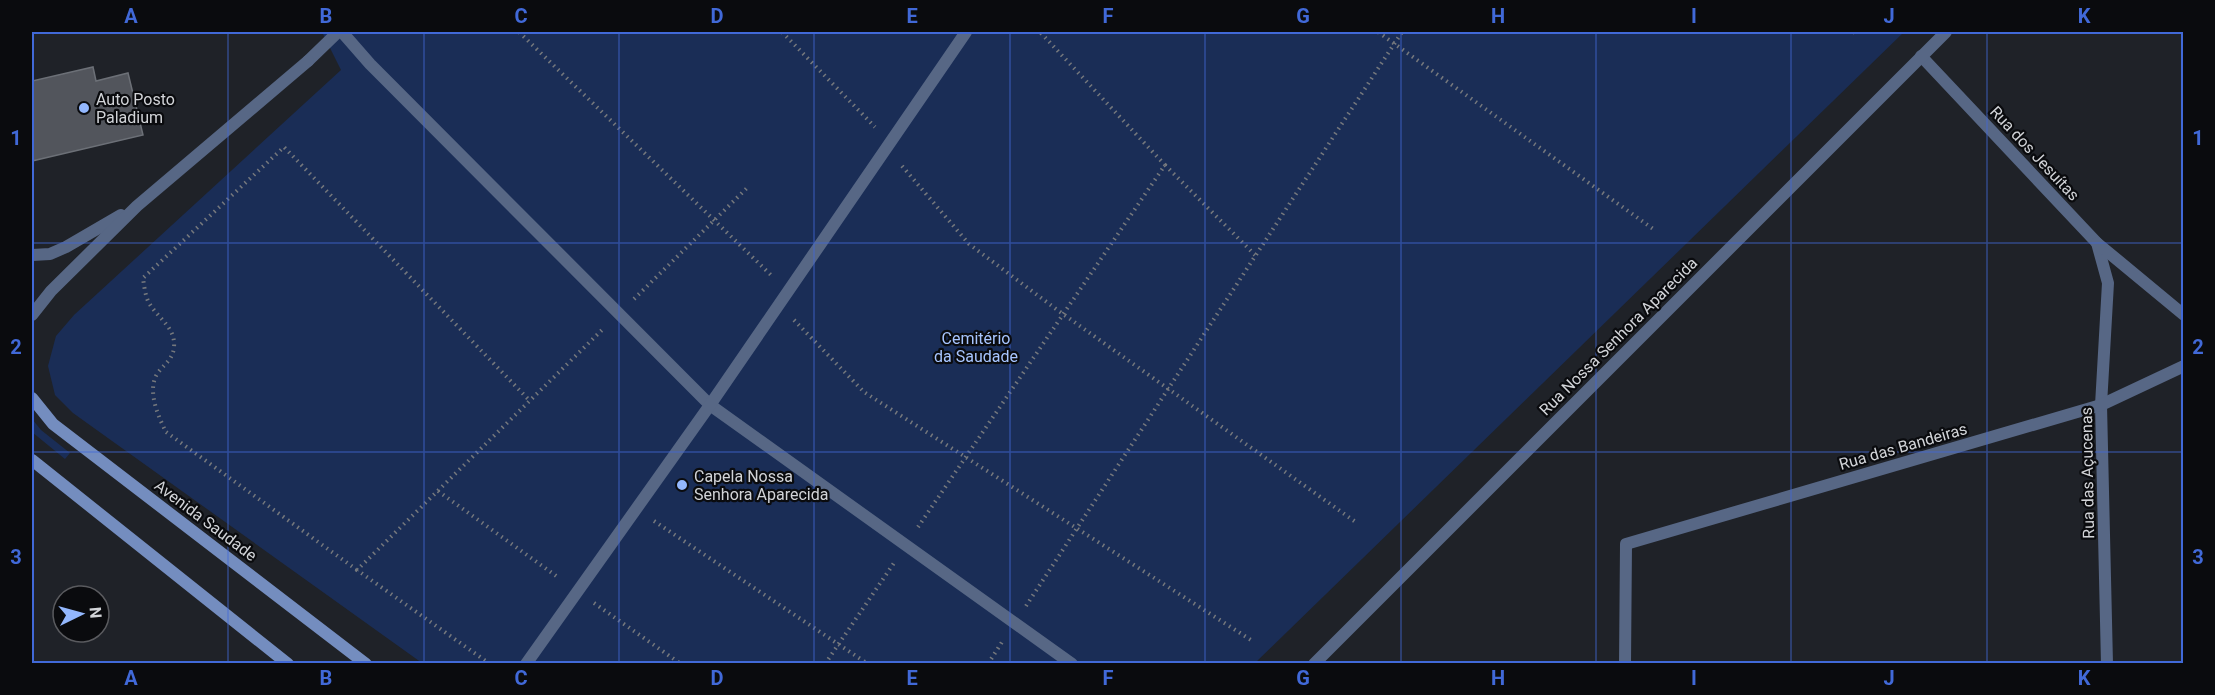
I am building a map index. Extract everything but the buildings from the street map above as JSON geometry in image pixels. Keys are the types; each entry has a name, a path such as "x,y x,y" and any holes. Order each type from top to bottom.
{"main road":[{"name":"Avenida Saudade","path":"32,398 53,424 366,663"},
{"path":"32,460 288,663"}],"street":[{"path":"32,315 51,291 137,206 308,62 340,32 710,405 1072,663"},
{"path":"526,663 710,405 966,32"},
{"name":"Rua Nossa Senhora Aparecida","path":"1314,663 1946,32"},
{"name":"Rua dos Jesuítas","path":"1921,56 2097,243 2108,283"},
{"path":"32,255 50,254 66,247 137,206"},
{"path":"2097,243 2184,315"},
{"name":"Rua das Açucenas","path":"2107,663 2101,405 2108,283"},
{"name":"Rua das Bandeiras","path":"1625,663 1626,544 2101,405 2184,366"}],"path":[{"path":"519,32 788,291"},
{"path":"782,32 888,145 969,244 1063,314 1357,523"},
{"path":"1040,32 1165,165 1256,255"},
{"path":"1378,32 1656,231"},
{"path":"988,663 1402,32"},
{"path":"1854,32 1858,36"},
{"path":"490,663 166,432 155,403 154,388 156,376 170,359 175,346 169,326 155,313 147,299 143,278 284,147 530,401"},
{"path":"825,663 1165,165"},
{"path":"357,570 747,188"},
{"path":"779,304 864,392 1251,640"},
{"path":"438,491 681,663"},
{"path":"636,509 868,663"}],"green space":[{"name":"Cemitério da Saudade","path":"322,32 1904,32 1255,663 422,663 73,413 55,395 48,366 56,336 74,315 341,70"},
{"path":"32,419 41,430 70,453 65,459 32,432"}],"place":[{"name":"Auto Posto Paladium","path":"84,108"},
{"name":"Capela Nossa Senhora Aparecida","path":"682,485"}]}
